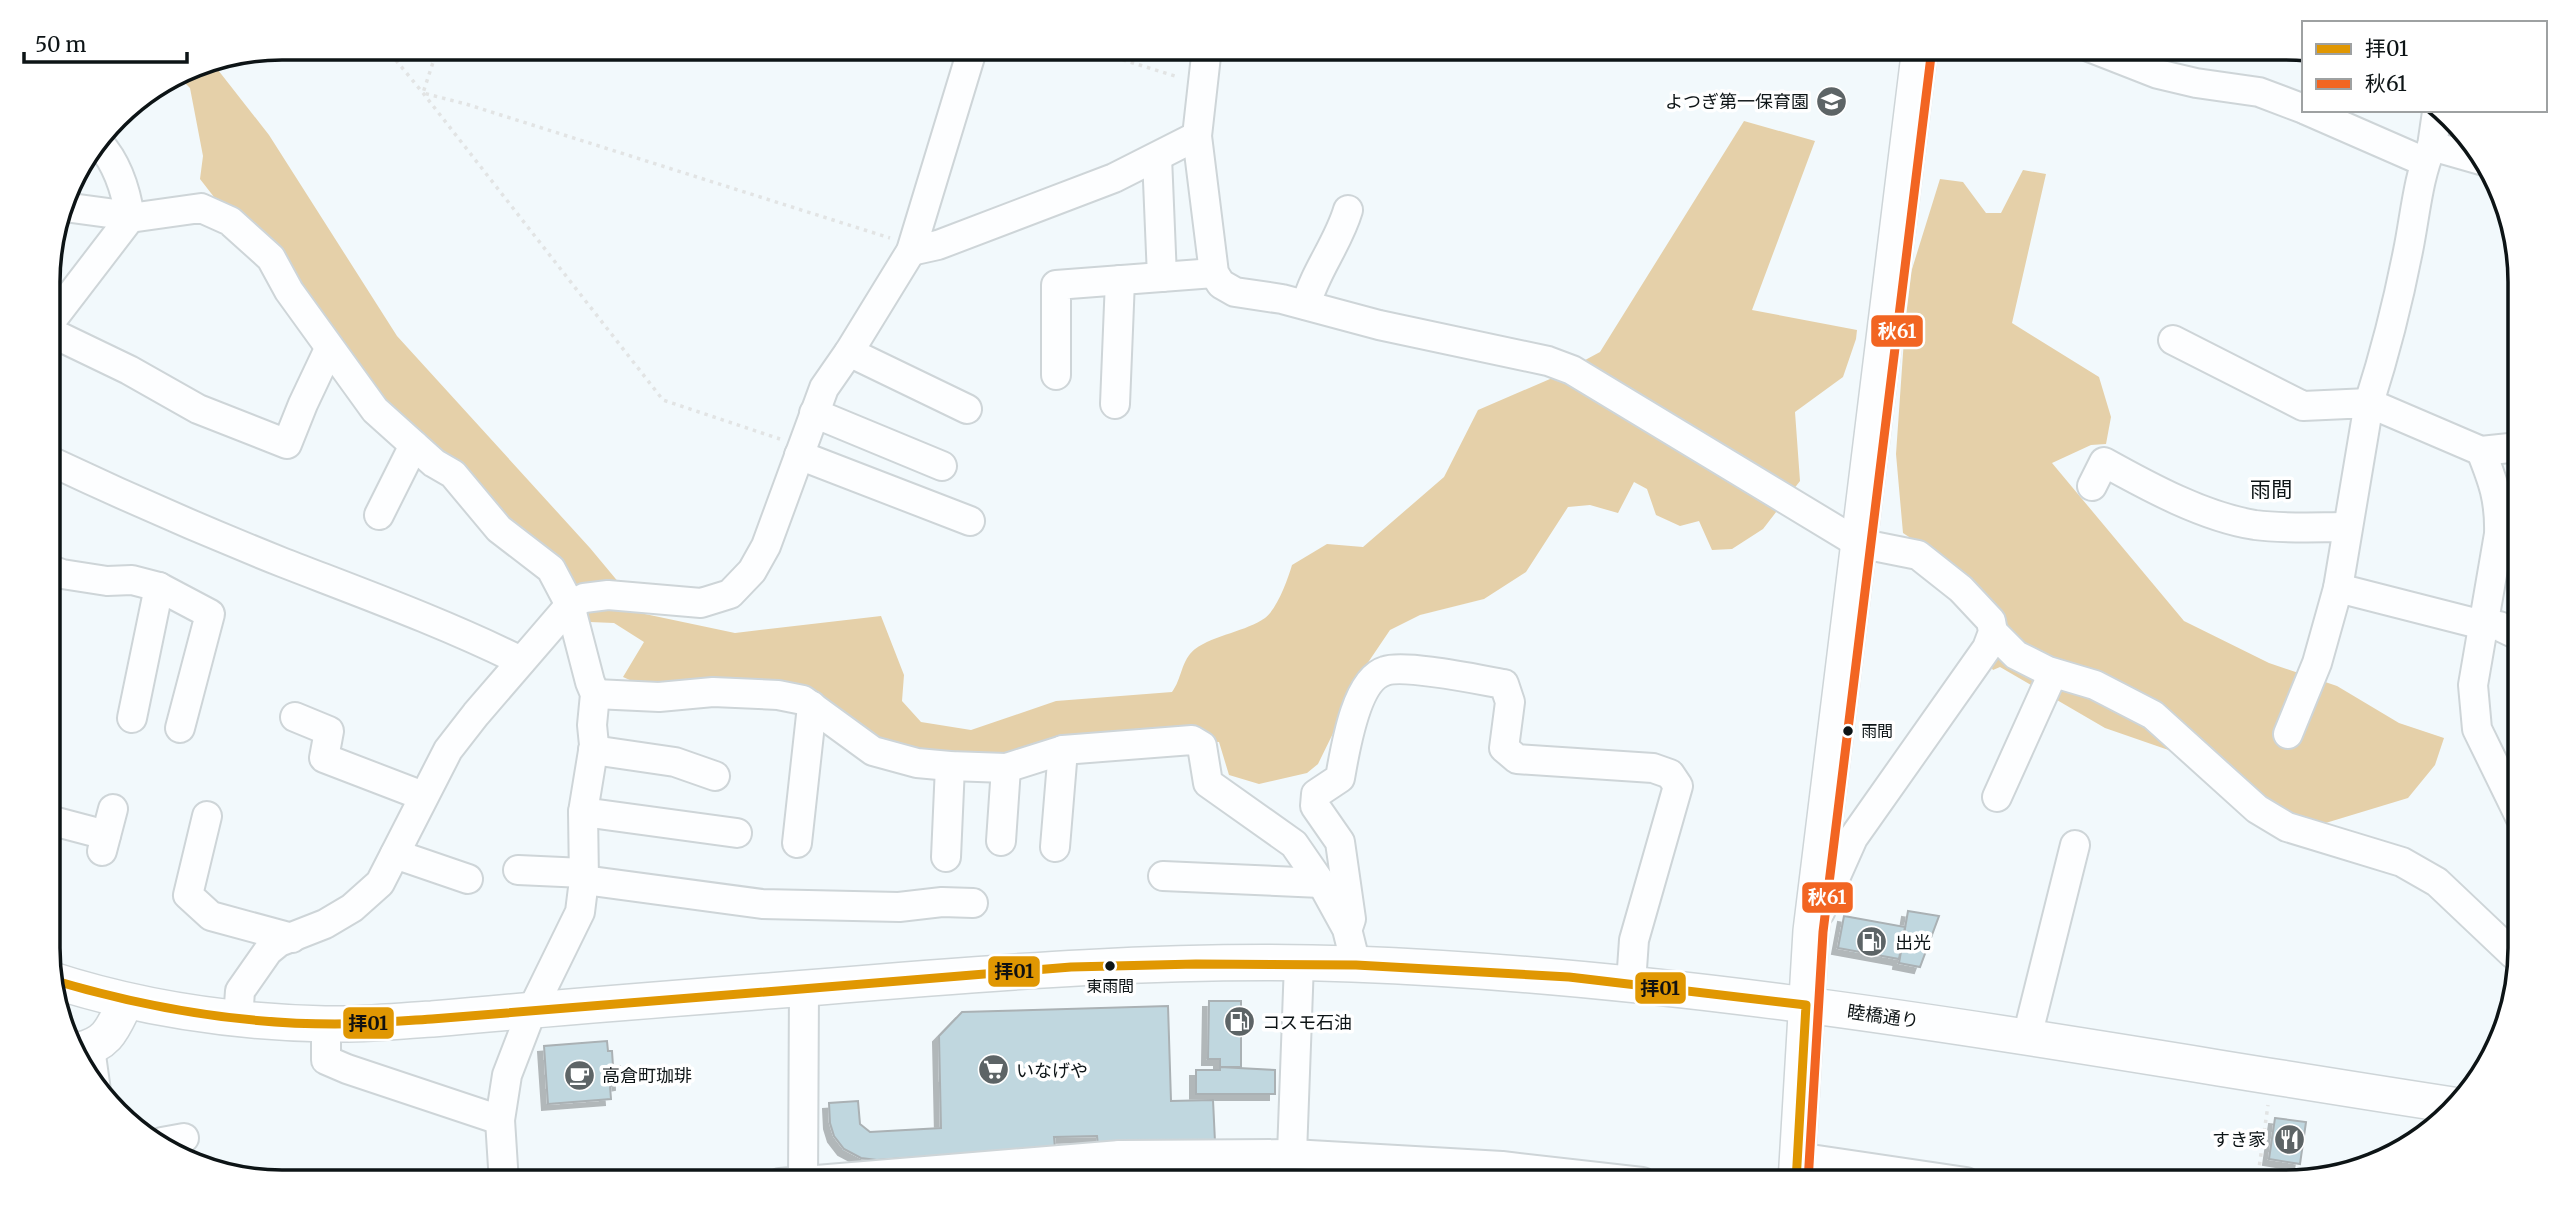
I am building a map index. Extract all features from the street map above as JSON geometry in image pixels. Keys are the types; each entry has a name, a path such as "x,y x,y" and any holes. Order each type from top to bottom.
{"main road":[{"path":"1796,1170 1811,931 1918,60"},
{"name":"睦橋通り","path":"62,983 126,1001 238,1018 326,1024 432,1019 1071,967 1299,963 1356,965 1569,977 1806,1005 2027,1037 2444,1104"},
{"path":"84,1049 108,1037 126,1001"}],"street":[{"path":"238,1018 240,991 268,951 279,942 325,924 352,908 380,883 448,750 570,605 584,598 608,595 701,603 730,594 752,571 766,545 824,388 911,251 969,60"},
{"path":"1206,60 1197,136 1214,273 1221,284 1236,292 1306,305 1379,325 1548,361 1572,370 1858,543 1919,555 1961,589 1991,621 1993,632 1987,648 1853,838 1811,931"},
{"path":"2122,60 2158,74 2196,83 2259,92 2302,108"},
{"path":"2313,112 2429,154 2471,159"},
{"path":"2288,734 2317,663 2338,588 2370,403 2387,345 2436,118"},
{"path":"911,251 951,240 1114,178 1197,136"},
{"path":"60,309 130,218 128,201 112,157 104,148"},
{"path":"1157,157 1162,277"},
{"path":"72,208 130,218 201,208 230,221 271,258 289,292 375,410 434,463 453,474 499,529 551,569 570,605 595,694 593,750 583,812 584,876 580,912 532,1010 508,1075 500,1120 502,1170"},
{"path":"1306,305 1311,288 1344,224 1348,210"},
{"path":"1056,375 1056,285 1214,273"},
{"path":"1115,404 1120,280"},
{"path":"60,337 130,370 198,409 287,444 329,349"},
{"path":"2173,340 2303,406 2370,403 2481,451 2508,448"},
{"path":"849,352 967,409"},
{"path":"814,414 942,466"},
{"path":"379,515 414,445"},
{"path":"801,450 970,521"},
{"path":"2481,451 2496,488 2500,511 2499,534 2473,685 2477,729 2508,792"},
{"path":"2092,486 2104,462 2139,481 2221,517 2256,525 2347,527"},
{"path":"60,466 281,562 466,634 521,660"},
{"path":"60,574 107,581 132,580 159,587 210,614 180,728"},
{"path":"132,718 159,587"},
{"path":"2338,588 2508,630"},
{"path":"1993,632 2016,655 2053,673 2095,685 2153,715 2257,809 2287,827 2403,862 2437,882 2508,949"},
{"path":"1347,929 1352,919 1340,842 1315,806 1316,794 1340,778 1345,748 1363,693 1374,678 1385,670 1410,670 1504,684 1510,702 1504,748 1517,759 1653,768 1670,774 1678,786 1634,940 1631,984"},
{"path":"1997,797 2053,673"},
{"path":"595,694 659,697 713,692 778,695 803,700 873,751 917,763 950,766 1006,768 1063,750 1192,740 1202,746 1208,783 1294,844 1321,883 1347,929 1356,965"},
{"path":"797,843 812,706"},
{"path":"295,716 329,731 324,758 423,796"},
{"path":"593,750 675,762 715,776"},
{"path":"1055,847 1063,750"},
{"path":"946,858 950,766"},
{"path":"1001,841 1006,768"},
{"path":"583,812 737,834"},
{"path":"207,816 188,895 211,916 292,938"},
{"path":"59,822 107,833"},
{"path":"2027,1037 2075,845"},
{"path":"395,854 468,879"},
{"path":"518,870 584,876 762,904 899,907 973,902"},
{"path":"1163,876 1321,883"},
{"path":"1292,1154 1299,963"},
{"path":"796,1170 804,988"},
{"path":"326,1024 326,1060 500,1120"},
{"path":"1089,1170 1292,1154 1532,1170"}],"path":[{"path":"395,60 663,400 801,450"},
{"path":"423,93 434,60"},
{"path":"1123,60 1203,85"},
{"path":"423,93 466,104 891,238 911,251"},
{"path":"2259,1170 2272,1078"}],"shaded area":[{"path":"217,69 269,135 397,336 590,548 645,614 735,633 881,616 904,675 902,701 921,722 971,730 1056,701 1172,692 1190,653 1211,640 1258,622 1269,614 1282,593 1292,565 1327,544 1363,547 1444,477 1478,410 1550,379 1600,352 1744,121 1815,141 1752,310 1857,330 1856,339 1843,377 1795,412 1800,481 1763,529 1732,549 1712,550 1699,521 1680,526 1656,515 1647,489 1634,482 1618,513 1590,505 1568,507 1526,572 1484,599 1420,615 1390,630 1367,664 1318,764 1307,773 1259,784 1229,775 1219,742 1100,738 1010,757 893,757 787,688 652,690 623,677 644,642 614,623 590,622 536,542 389,405 264,236 214,197 200,179 203,156 190,88 184,82"},
{"path":"2023,170 2046,174 2012,323 2099,377 2111,417 2106,444 2091,445 2052,463 2184,621 2269,663 2337,686 2399,723 2444,738 2435,765 2408,798 2319,825 2282,833 2180,754 2105,728 2000,667 1993,670 1979,650 1977,640 1983,597 1948,563 1903,533 1896,454 1908,282 1940,179 1963,182 1986,213 2001,213"}],"building":[{"path":"1908,911 1939,916 1920,967 1899,963"},
{"path":"1844,916 1905,927 1899,959 1838,948"},
{"path":"1209,1001 1241,1001 1241,1067 1220,1067 1220,1059 1208,1059"},
{"path":"1168,1006 1171,1101 1213,1100 1215,1142 1098,1145 1097,1136 1054,1137 1055,1148 877,1160 861,1158 844,1149 834,1136 829,1103 858,1101 860,1124 870,1132 941,1128 939,1036 962,1012"},
{"path":"607,1041 608,1051 612,1051 613,1066 620,1066 621,1084 610,1086 611,1099 548,1104 544,1046"},
{"path":"1220,1067 1275,1070 1275,1094 1196,1094 1196,1070 1220,1070"},
{"path":"2275,1118 2306,1122 2300,1164 2269,1159"}],"transit line":[{"name":"秋61","path":"1809,1170 1823,932 1931,60"},
{"name":"拝01","path":"62,983 119,998 190,1012 262,1021 335,1024 432,1019 1071,967 1196,964 1356,965 1569,977 1806,1005 1797,1170"}],"place":[{"name":"よつぎ第一保育園","path":"1832,101"},
{"name":"雨間","path":"1848,731"},
{"name":"出光","path":"1872,942"},
{"name":"東雨間","path":"1110,966"},
{"name":"コスモ石油","path":"1239,1022"},
{"name":"いなげや","path":"993,1070"},
{"name":"高倉町珈琲","path":"579,1075"},
{"name":"すき家","path":"2289,1139"}],"district":[{"name":"雨間","path":"2271,489"}]}
